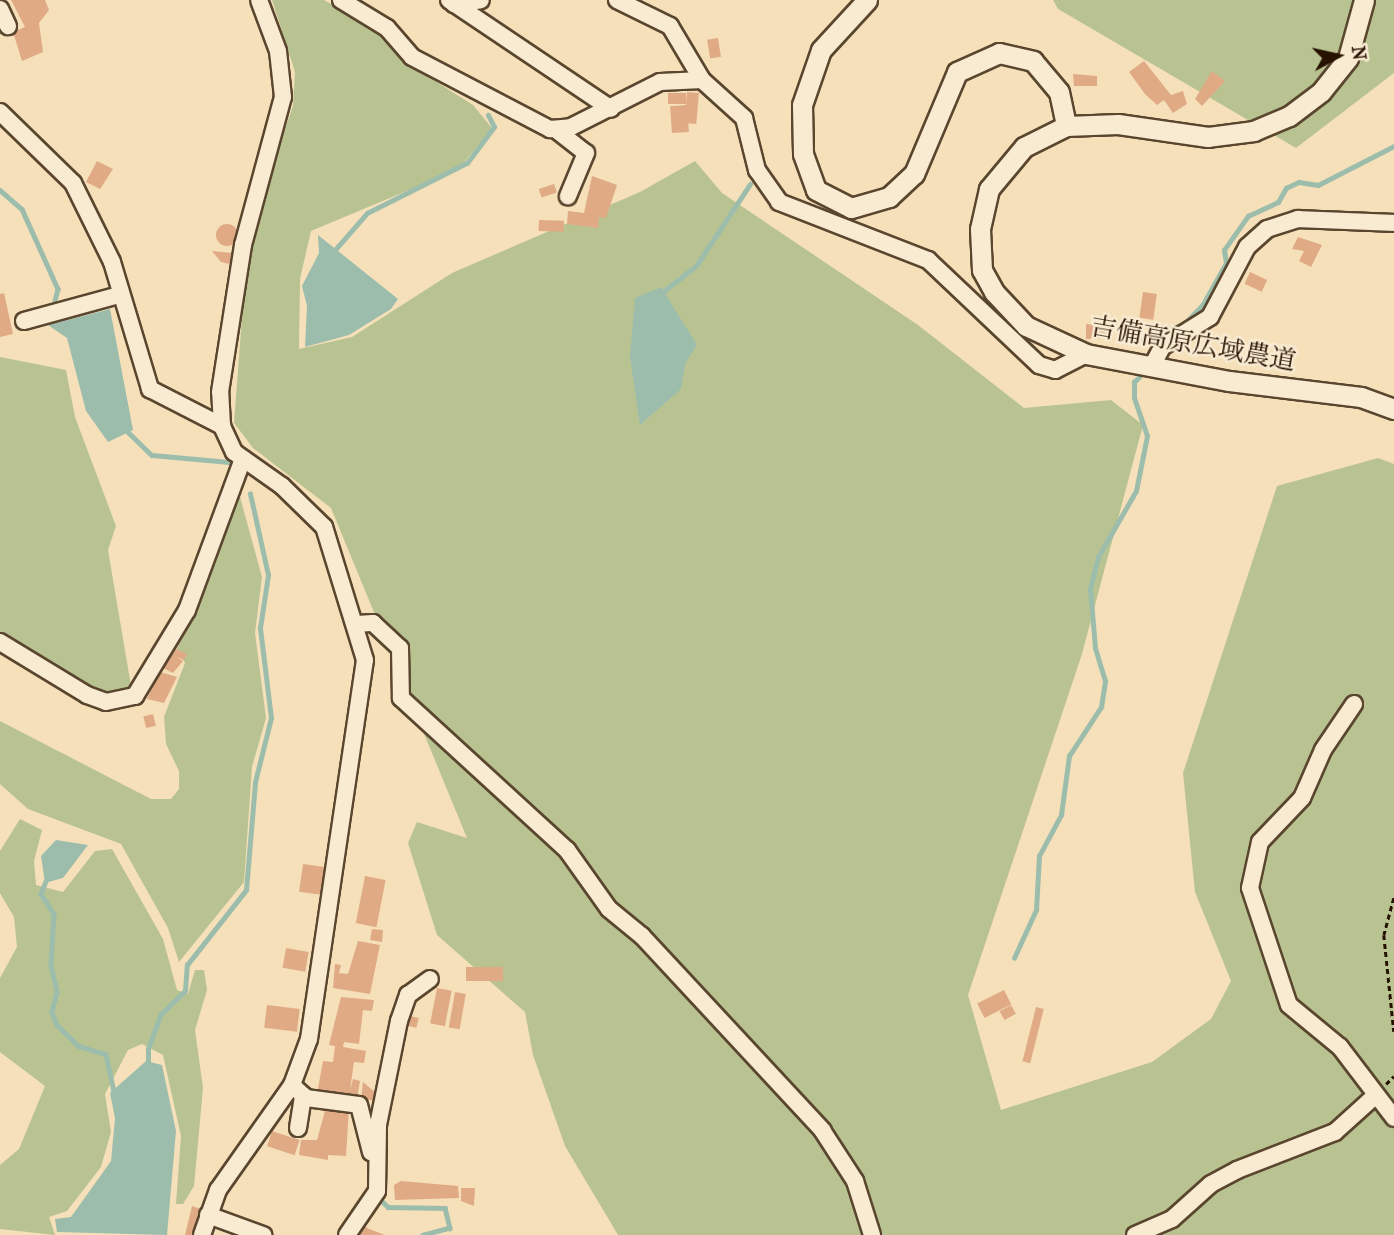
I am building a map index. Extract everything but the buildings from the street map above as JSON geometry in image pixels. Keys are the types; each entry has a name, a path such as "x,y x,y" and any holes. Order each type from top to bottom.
{"street":[{"path":"259,0 278,51 283,97 243,245 220,392 222,426 243,459 282,486 324,527 357,624 364,686 309,1039 298,1090 298,1128"},
{"path":"341,0 387,29 412,57 533,124 555,129 586,153 568,196"},
{"path":"451,2 481,0"},
{"path":"617,0 670,26 702,80 744,118 757,170 779,202 802,215 895,243 928,260 1039,365 1055,370 1086,354"},
{"path":"867,0 821,50 803,105 803,155 816,190 851,208 889,197 914,174 957,72 999,53 1033,61 1059,92 1066,126"},
{"name":"吉備高原広域農道","path":"1364,0 1348,58 1321,92 1289,116 1254,131 1208,137 1118,124 1066,126 1024,147 989,189 980,229 982,270 994,292 1026,326 1086,354 1151,368 1335,393 1394,409"},
{"path":"451,2 611,109"},
{"path":"0,9 8,26"},
{"path":"555,129 611,109 660,82 702,80"},
{"path":"0,112 73,183 112,262 119,295 150,389 222,426"},
{"path":"1151,368 1162,347 1210,317 1247,247 1267,229 1298,219 1394,223"},
{"path":"24,321 119,295"},
{"path":"0,642 87,695 106,702 135,696 187,610 243,459"},
{"path":"357,624 373,623 400,648 401,698 567,850 609,909 642,936 822,1130 855,1181 872,1235"},
{"path":"1354,704 1323,750 1302,798 1260,842 1250,888 1289,1005 1340,1047 1394,1118"},
{"path":"347,1235 377,1191 375,1167 378,1125 408,995 430,979"},
{"path":"298,1090 359,1105 375,1167"},
{"path":"202,1235 218,1190 298,1090"},
{"path":"1135,1235 1172,1219 1211,1184 1237,1170 1335,1132 1376,1095"},
{"path":"208,1215 263,1235"}],"path":[{"path":"1394,898 1384,936 1394,1031"}],"green space":[{"path":"272,0 324,0 377,30 403,61 473,105 492,128 459,169 311,231 300,279 299,349 352,337 452,273 640,192 695,161 722,193 918,325 1024,408 1111,400 1143,425 1082,654 968,995 1001,1110 1152,1062 1211,1019 1231,981 1195,892 1183,773 1277,486 1378,458 1394,464 1394,1235 618,1235 565,1146 533,1055 525,1012 437,935 408,843 417,822 467,838 331,508 253,448 234,423 245,277 264,189 293,106 295,72"},
{"path":"1053,0 1394,0 1394,73 1296,148 1058,9"},
{"path":"0,357 66,370 75,417 116,526 108,550 131,686 105,694 85,688 0,637"},
{"path":"237,486 262,577 255,633 266,718 252,767 244,882 179,962 168,928 121,844 28,809 0,784 0,721 151,799 171,799 179,789 179,771 166,744 164,717 185,663 177,649"},
{"path":"20,819 42,830 34,861 36,885 63,892 95,851 112,849 163,939 177,990 188,994 195,970 204,970 207,990 195,1030 203,1088 194,1186 183,1204 176,1204 181,1136 163,1055 142,1044 128,1050 105,1094 111,1132 101,1167 67,1211 49,1217 55,1235 0,1229 0,1165 19,1149 45,1086 0,1052 0,978 17,947 14,917 0,893 0,851"}],"shaded area":[{"path":"318,235 398,299 391,309 349,335 305,347 307,306 302,286 319,253"},
{"path":"661,287 697,345 685,364 681,389 640,425 630,357 635,298"},
{"path":"110,309 133,430 108,442 86,411 67,338 48,325"},
{"path":"56,840 88,845 63,878 45,883 41,856"},
{"path":"146,1061 162,1065 176,1131 167,1235 57,1232 55,1219 71,1217 111,1161 115,1118 110,1093"}],"waterway":[{"path":"334,251 367,213 467,163 494,127 488,115"},
{"path":"1142,339 1184,324 1203,304 1226,263 1224,250 1248,216 1278,202 1286,188 1299,182 1318,185 1394,146"},
{"path":"660,294 696,266 750,184"},
{"path":"0,190 22,209 58,289 54,305"},
{"path":"1014,958 1036,910 1039,856 1061,815 1069,756 1101,707 1105,681 1095,648 1090,589 1098,557 1136,491 1147,436 1134,398 1134,382 1140,376"},
{"path":"128,432 152,455 229,462"},
{"path":"148,1066 148,1049 161,1014 185,991 187,965 246,890 255,782 271,718 260,628 268,575 250,494"},
{"path":"47,879 41,894 54,914 51,965 57,992 52,1012 57,1025 79,1046 106,1054 114,1093"},
{"path":"381,1200 388,1207 445,1208 450,1228 423,1235"}]}
